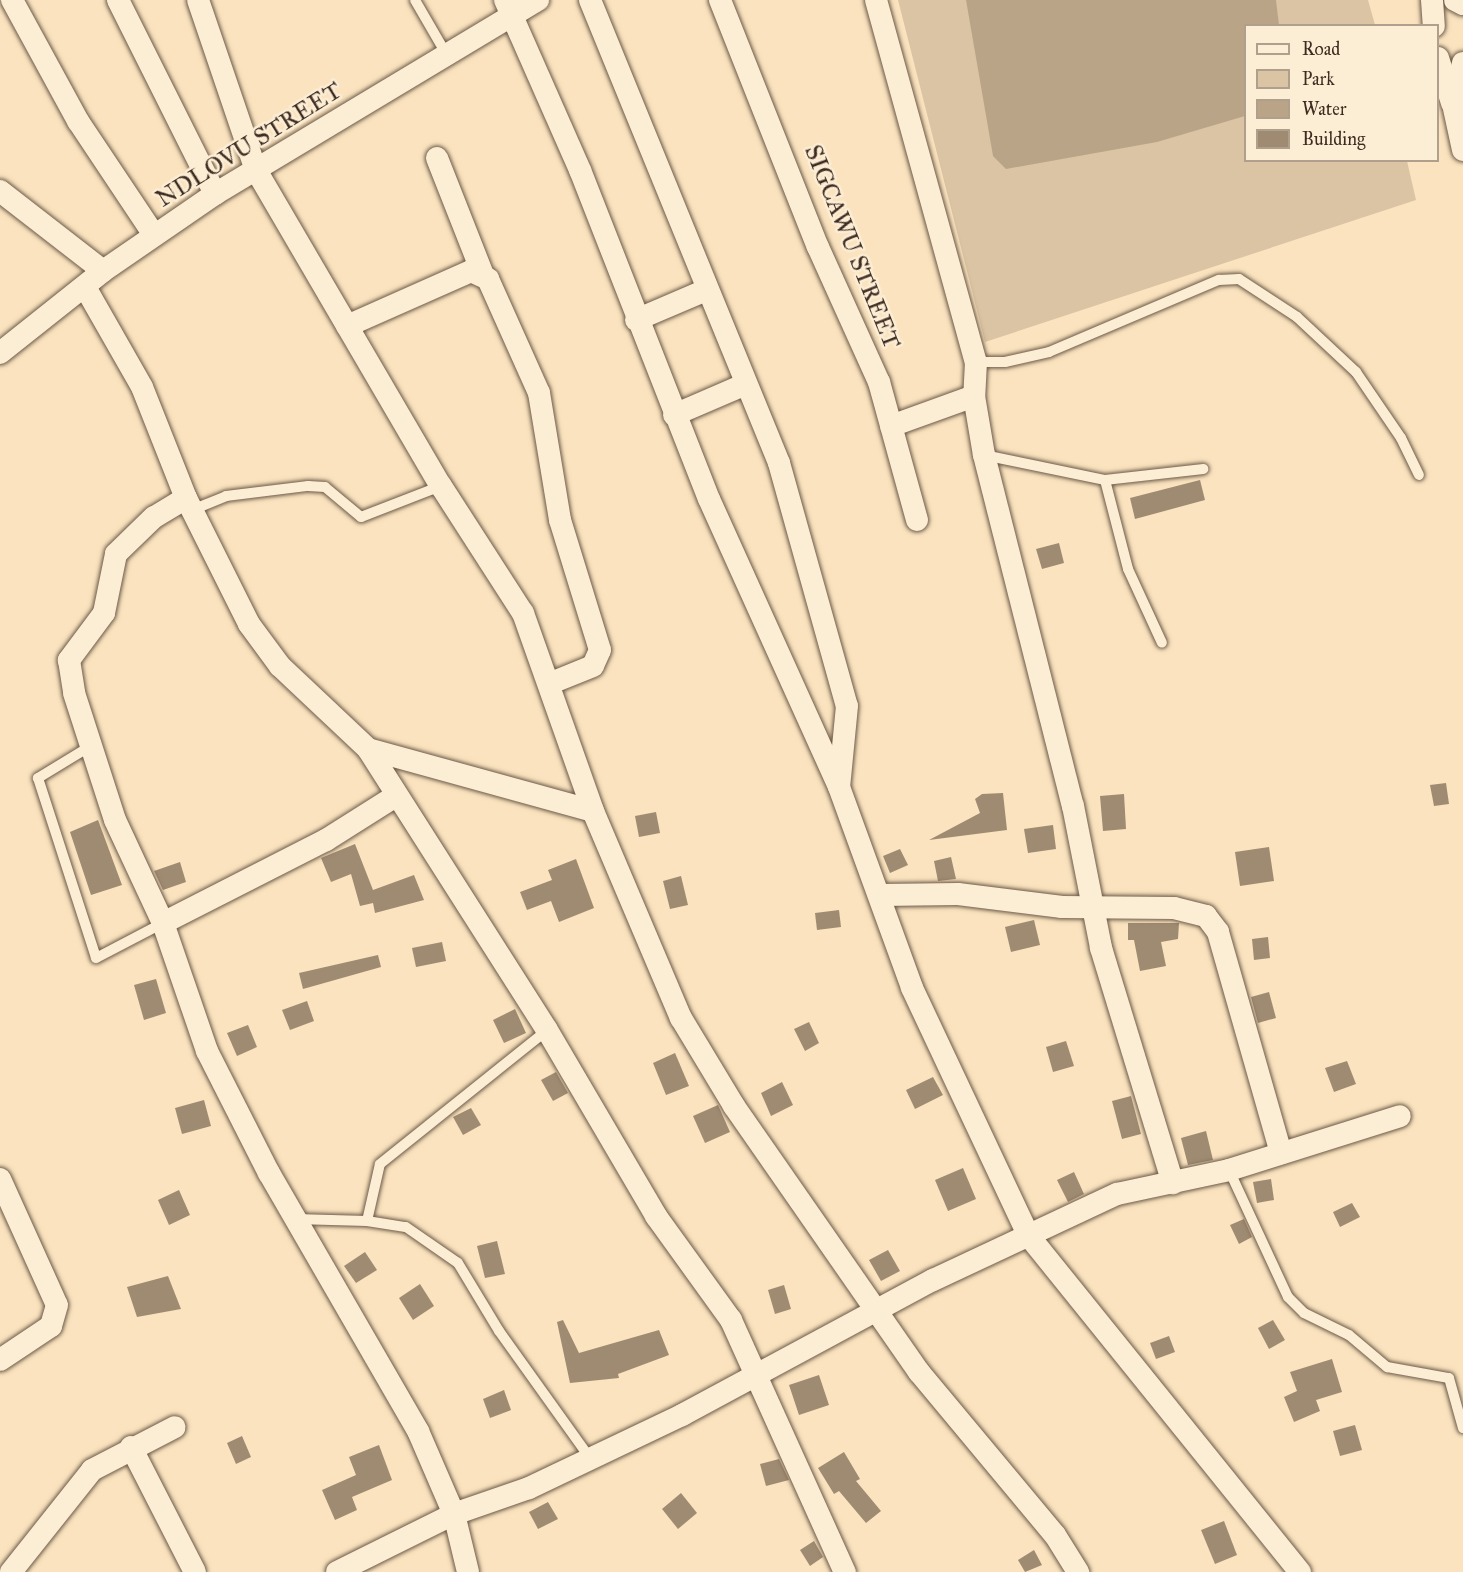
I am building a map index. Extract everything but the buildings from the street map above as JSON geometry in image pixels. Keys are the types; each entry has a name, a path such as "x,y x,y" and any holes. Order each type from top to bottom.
{"street":[{"path":"12,0 78,120 154,235"},
{"path":"118,0 215,194"},
{"path":"198,0 256,170 441,486 523,613 551,683 593,811 681,1018 734,1106 919,1372 1055,1535 1078,1572"},
{"name":"NDLOVU STREET","path":"0,353 103,271 215,194 448,57 509,7 538,0"},
{"path":"590,0 648,133 706,290 746,384 808,557 847,706 839,787"},
{"name":"SIGCAWU STREET","path":"720,0 818,247 879,382 917,520"},
{"path":"876,0 976,362 974,396 984,455 1073,806 1093,908 1173,1183"},
{"path":"1432,0 1434,24"},
{"path":"1455,0 1463,4"},
{"path":"509,7 674,415 839,787 881,895 912,988 1028,1235 1300,1572"},
{"path":"1439,61 1457,84 1463,150"},
{"path":"437,158 482,272 538,393 560,520 600,650 593,666 551,683"},
{"path":"0,191 103,271"},
{"path":"347,326 471,271 482,272"},
{"path":"85,287 142,387 189,504 256,632 280,666 368,749 394,797 547,1030 656,1216 731,1320 759,1372 845,1572"},
{"path":"636,320 706,290"},
{"path":"674,415 746,384"},
{"path":"891,426 974,396"},
{"path":"189,504 154,517 116,554 104,613 69,660 88,747 162,923 207,1051 294,1219 418,1431 454,1514 468,1572"},
{"path":"368,749 593,811"},
{"path":"162,923 326,840 394,797"},
{"path":"881,895 958,894 1093,908 1174,909 1213,921 1281,1153"},
{"path":"337,1572 454,1514 590,1458 682,1416 759,1372 1028,1235 1117,1194 1229,1170 1400,1116"},
{"path":"0,1360 51,1326 57,1305 2,1190"},
{"path":"10,1572 92,1470 131,1447 175,1427"},
{"path":"131,1447 195,1572"}],"lane":[{"path":"416,0 448,57"},
{"path":"976,362 1005,362 1049,352 1219,280 1239,279 1297,317 1356,372 1401,438 1419,475"},
{"path":"984,455 1105,480 1203,469"},
{"path":"1105,480 1128,569 1162,643"},
{"path":"189,504 226,496 308,486 325,488 361,517 441,486"},
{"path":"88,747 38,778 96,958 162,923"},
{"path":"367,1221 380,1164 547,1030"},
{"path":"1229,1170 1288,1297 1304,1313 1349,1335 1387,1367 1449,1378 1463,1428"},
{"path":"294,1219 367,1221 406,1227 458,1263 499,1332 590,1458"}],"green space":[{"path":"898,0 1368,0 1375,24 1244,24 1244,162 1407,162 1416,200 985,342"}],"water":[{"path":"966,0 1276,0 1279,24 1244,24 1244,116 1157,142 1006,169 993,156"}]}
